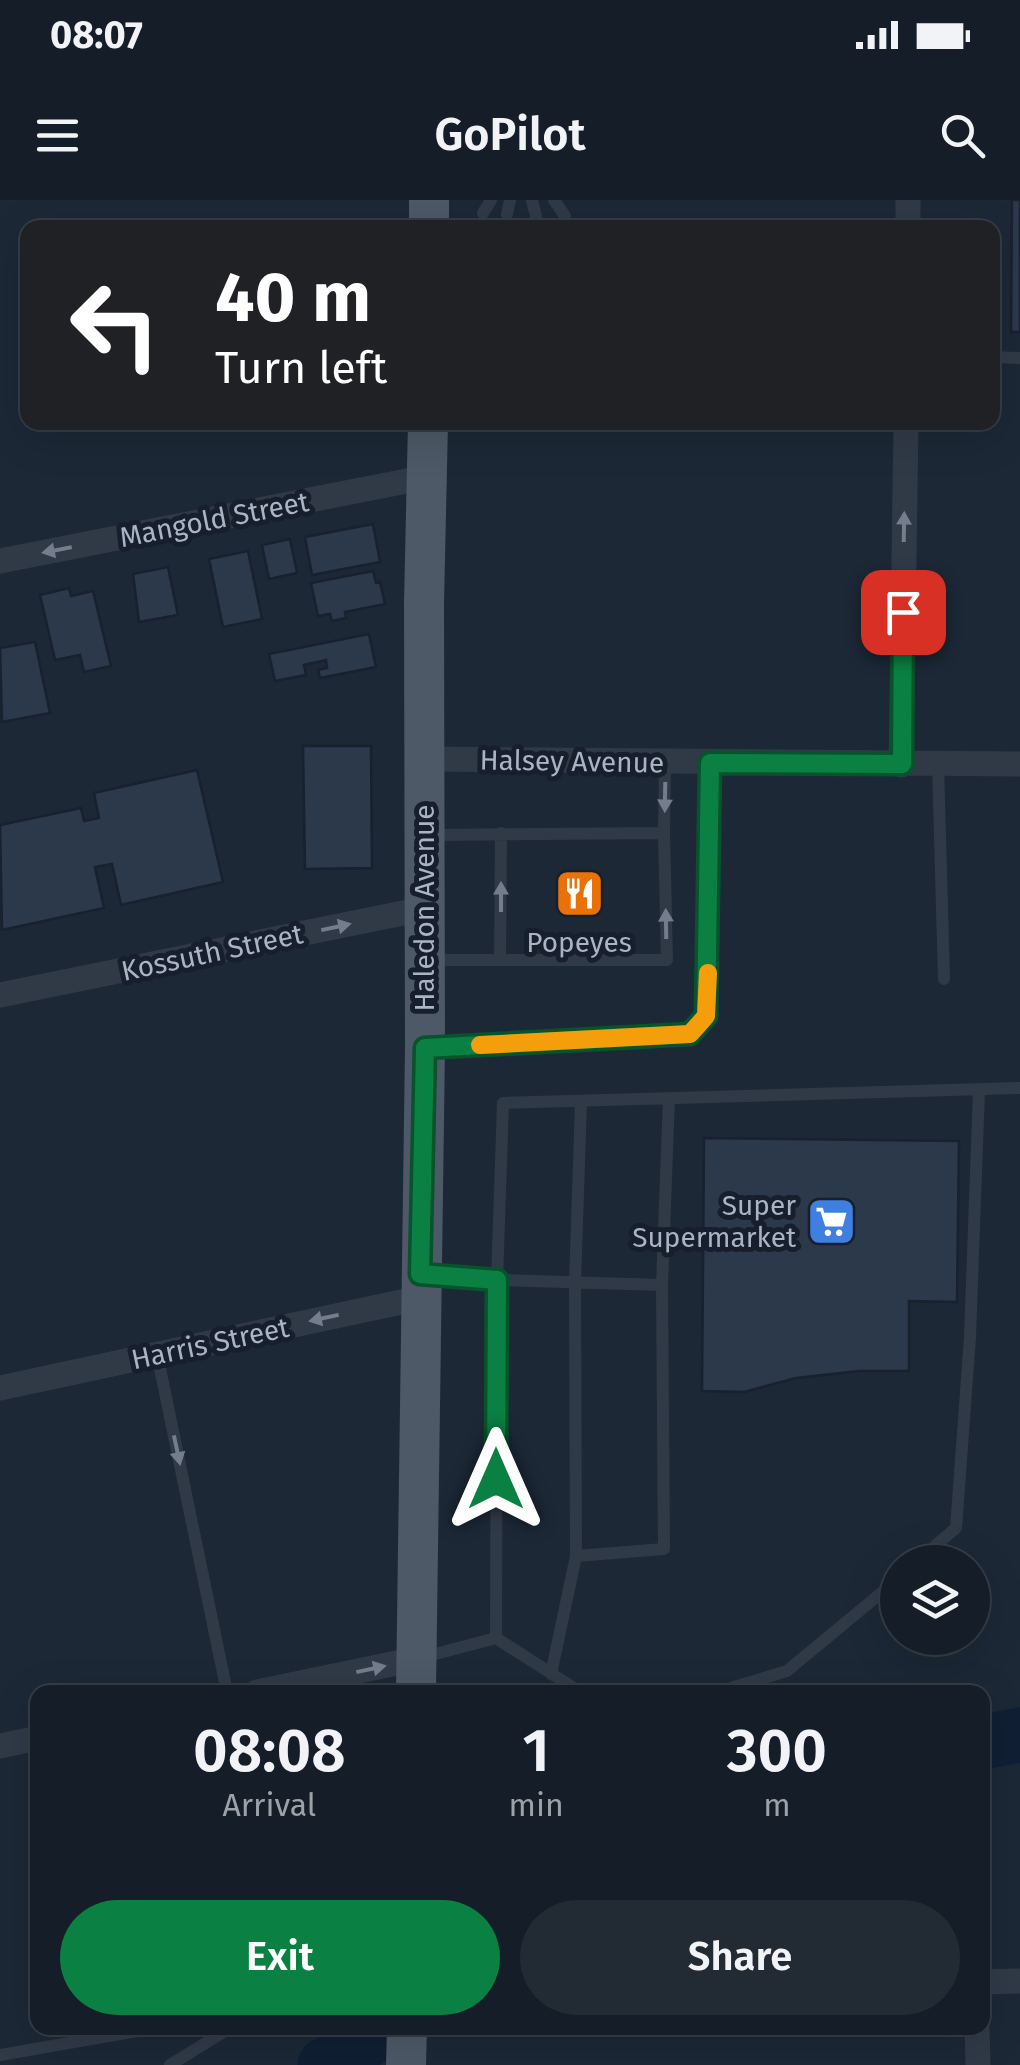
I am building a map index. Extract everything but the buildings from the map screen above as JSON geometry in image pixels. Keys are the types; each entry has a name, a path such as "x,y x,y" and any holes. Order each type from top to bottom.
{"main road":[{"name":"Haledon Avenue","path":"416,1676 425,1048 423,760 428,430"}],"street":[{"path":"902,764 906,430"},
{"name":"Mangold Street","path":"0,561 427,476"},
{"name":"Halsey Avenue","path":"423,760 1020,764"},
{"name":"Kossuth Street","path":"0,995 423,909"},
{"name":"Harris Street","path":"0,1388 158,1354 420,1286"},
{"path":"327,1685 416,1676"},
{"path":"0,1746 30,1740"},
{"path":"990,1982 1020,1981"},
{"path":"977,2035 978,2065"}],"lane":[{"path":"483,213 490,200"},
{"path":"532,200 536,216"},
{"path":"554,200 565,216"},
{"path":"424,960 667,960 665,762"},
{"path":"425,1048 690,1034 706,1016 710,763"},
{"path":"938,764 944,979"},
{"path":"500,960 501,833"},
{"path":"423,835 664,833"},
{"path":"496,1638 497,1280 503,1102 1020,1088"},
{"path":"936,1545 956,1528 970,1337 978,1090"},
{"path":"576,1556 664,1549 662,1285 669,1098"},
{"path":"551,1674 576,1556 575,1283 581,1102"},
{"path":"420,1286 497,1280 662,1285"},
{"path":"158,1354 226,1685"},
{"path":"740,1685 787,1671 880,1594"},
{"path":"496,1638 569,1685"},
{"path":"416,1676 496,1638"},
{"path":"0,2056 116,2035"},
{"path":"170,2065 219,2035"}],"waterway":[{"path":"990,1741 1020,1735"},
{"path":"325,2065 376,2035"}],"slow traffic":[{"path":"480,1045 690,1034 706,1016 708,973"}],"place":[{"name":"Popeyes","path":"579,894"},
{"name":"Super Supermarket","path":"831,1221"}],"route":[{"path":"496,1479 497,1280 420,1274 425,1048 690,1034 706,1016 710,763 902,764 903,612"}]}
